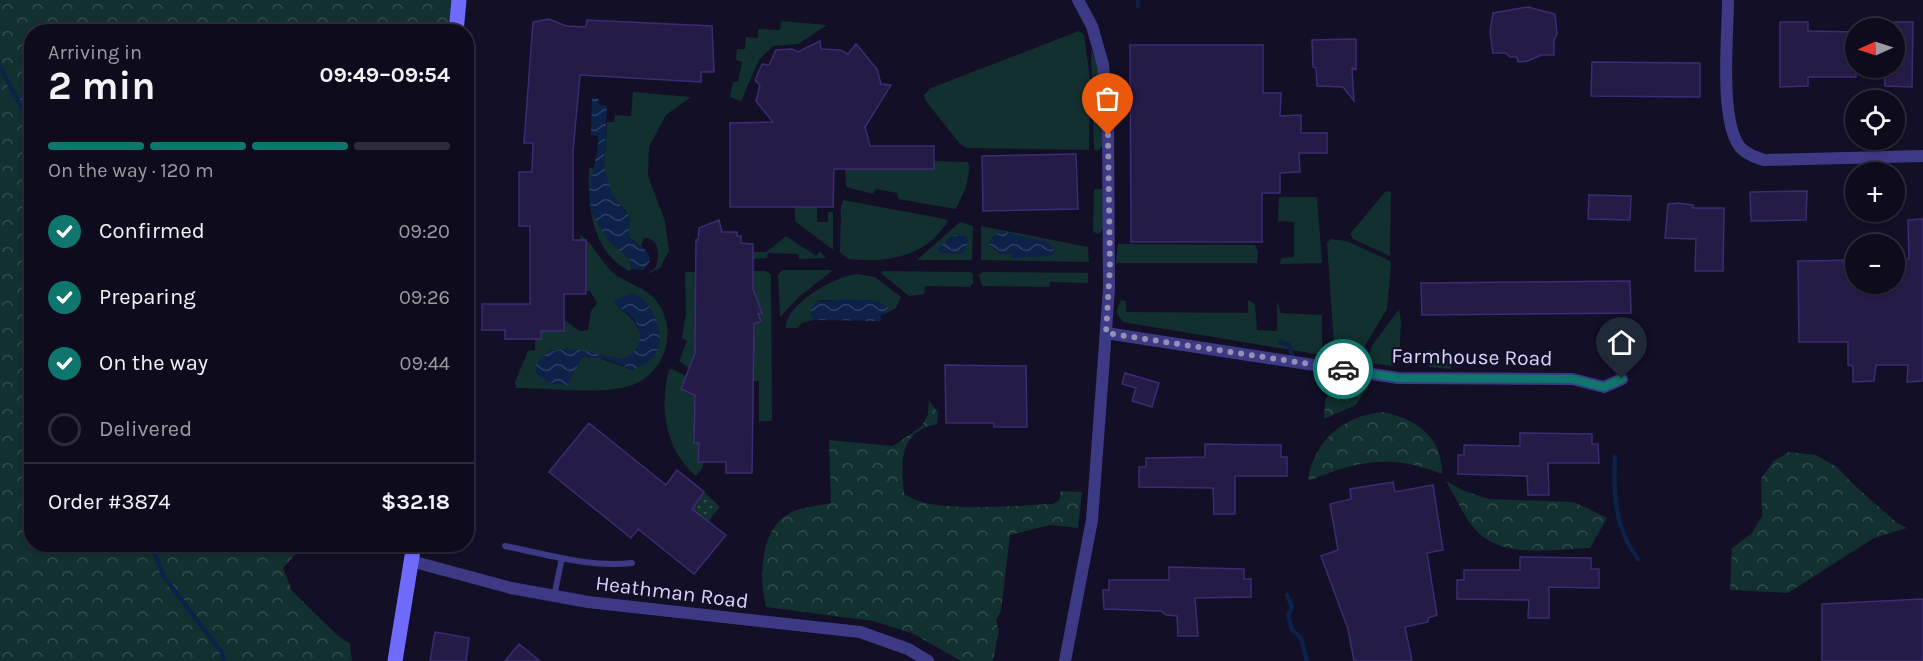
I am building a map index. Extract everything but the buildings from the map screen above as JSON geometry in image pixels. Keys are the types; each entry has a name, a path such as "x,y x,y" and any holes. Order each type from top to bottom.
{"street":[{"path":"457,24 459,0"},
{"path":"1065,661 1092,520 1110,267 1108,117 1103,65 1098,45 1078,0"},
{"path":"1728,0 1727,104 1732,131 1740,147 1764,160 1923,156"},
{"name":"Farmhouse Road","path":"1106,333 1398,378 1572,379 1604,387 1622,379"},
{"path":"395,661 413,552"},
{"name":"Heathman Road","path":"411,561 511,588 554,596 694,615 860,632 908,650 928,661"}],"lane":[{"path":"505,546 562,558 615,565 632,562"},
{"path":"554,596 562,558"}],"green space":[{"path":"0,0 463,0 461,24 24,24 24,552 297,552 283,568 292,591 338,636 350,644 352,661 0,661"},
{"path":"781,21 827,25 798,44 773,46 759,60 741,101 730,97 733,82 738,82 742,62 736,60 737,49 745,49 746,37 758,38 758,29 780,30"},
{"path":"1079,31 1084,35 1090,79 1089,150 966,148 960,144 925,100 924,95 931,88"},
{"path":"1091,50 1100,82 1103,145 1099,150 1094,150"},
{"path":"633,92 691,97 666,115 649,147 648,176 665,221 669,251 660,268 647,274 656,267 658,253 656,244 644,238 641,246 629,237 626,211 612,195 604,166 607,122 614,122 615,115 631,116"},
{"path":"934,161 967,162 970,166 966,187 956,209 898,199 897,193 876,189 873,194 846,187 845,169 934,169"},
{"path":"589,168 594,168 592,213 609,241 630,259 632,269 629,271 616,262 599,239 594,226 589,198"},
{"path":"1094,189 1102,189 1104,227 1099,234 1093,232"},
{"path":"1386,191 1391,192 1390,256 1353,239 1350,234"},
{"path":"1279,197 1317,197 1322,263 1280,264 1281,258 1294,257 1294,222 1278,221"},
{"path":"843,200 948,221 929,243 905,255 877,260 848,259 840,252"},
{"path":"795,207 817,207 817,222 828,222 828,212 833,212 833,250 795,221"},
{"path":"960,222 973,226 972,260 917,260"},
{"path":"981,226 1088,247 1089,262 981,260"},
{"path":"580,235 611,271 651,295 663,312 667,325 667,339 658,365 648,376 622,388 582,391 516,388 515,382 528,351 535,350 535,339 541,339 541,331 564,331 564,320 580,331 588,330 591,311 597,303 590,291 586,291","holes":["617,307 657,325 633,370 591,355 549,351 565,349 622,359 632,354 641,340 640,333 632,319"]},
{"path":"786,236 816,256 820,251 826,258 799,259 798,254 768,253 767,258 753,259 753,252 766,252"},
{"path":"1330,239 1347,241 1390,261 1391,265 1387,309 1355,362 1335,359 1327,243"},
{"path":"1118,244 1255,245 1258,252 1257,263 1116,263"},
{"path":"782,270 832,271 800,296 780,317 778,275"},
{"path":"753,271 766,271 771,275 772,421 759,421 759,381 753,381 754,324 761,321 758,314 762,312 753,289"},
{"path":"883,271 970,272 973,274 973,283 970,287 925,286 924,294 909,296 881,273"},
{"path":"685,272 695,272 695,358 689,368 679,361 687,341 682,338 686,313"},
{"path":"983,272 1088,273 1088,283 1050,282 1049,287 982,286 979,275"},
{"path":"858,274 875,277 901,297 896,308 885,314 889,308 870,300 822,300 816,302 810,311 813,320 802,323 797,328 786,328 788,319 794,310 814,292 838,279"},
{"path":"1121,300 1126,301 1126,312 1248,313 1248,300 1255,304 1257,330 1277,331 1277,301 1281,313 1322,315 1322,355 1123,322 1116,312"},
{"path":"1399,309 1401,321 1399,360 1394,360 1394,366 1366,363 1372,346"},
{"path":"1426,350 1439,351 1451,356 1451,369 1429,367"},
{"path":"672,369 686,376 681,389 695,395 694,442 699,443 698,462 703,462 703,467 696,476 677,454 667,427 666,384 669,370"},
{"path":"1331,380 1362,385 1364,392 1356,405 1324,419 1325,403"},
{"path":"929,400 938,413 937,424 915,433 909,441 903,459 904,493 915,500 952,506 997,507 1053,504 1059,500 1061,491 1082,492 1078,528 1050,525 1010,535 1001,611 996,620 999,631 993,661 961,661 914,634 873,621 766,607 762,569 767,542 772,530 780,520 794,511 831,503 829,440 893,446 922,426 928,414"},
{"path":"1382,412 1405,419 1425,431 1438,450 1442,474 1408,464 1376,462 1360,464 1308,479 1317,453 1333,432 1355,419"},
{"path":"1789,452 1816,455 1837,467 1897,523 1907,528 1874,538 1788,593 1730,590 1732,548 1752,533 1762,516 1761,478 1774,461"},
{"path":"1446,481 1464,491 1489,499 1574,502 1607,518 1590,548 1533,550 1504,547 1492,542 1476,530"},
{"path":"704,492 720,507 692,541 677,529"}],"water":[{"path":"592,98 599,99 599,105 607,106 604,166 612,194 630,218 629,237 649,256 648,265 643,270 632,269 630,259 605,235 591,208 589,193 598,143 598,136 591,135"},
{"path":"1000,231 1048,242 1055,251 1050,256 1012,258 1011,254 1000,254 989,245 989,241"},
{"path":"966,236 968,242 963,254 940,253 938,249 950,237"},
{"path":"632,293 646,302 659,328 659,346 649,361 634,370 605,359 582,357 568,385 553,384 537,375 535,366 552,351 575,349 622,359 634,352 639,341 639,329 632,317 614,301"},
{"path":"845,299 878,301 889,308 885,314 881,315 881,321 813,320 810,311 816,302"}],"waterway":[{"path":"1138,1 1138,6"},
{"path":"0,67 24,112"},
{"path":"1280,342 1289,345 1292,355"},
{"path":"1615,457 1617,511 1624,536 1638,559"},
{"path":"154,552 164,577 222,653 224,661"},
{"path":"1287,595 1292,607 1288,616 1292,630 1301,638 1307,661"}],"way so far":[{"path":"1108,135 1110,267 1106,333 1343,369"}],"route":[{"path":"1343,369 1398,378 1572,379 1604,387 1622,379"}]}
